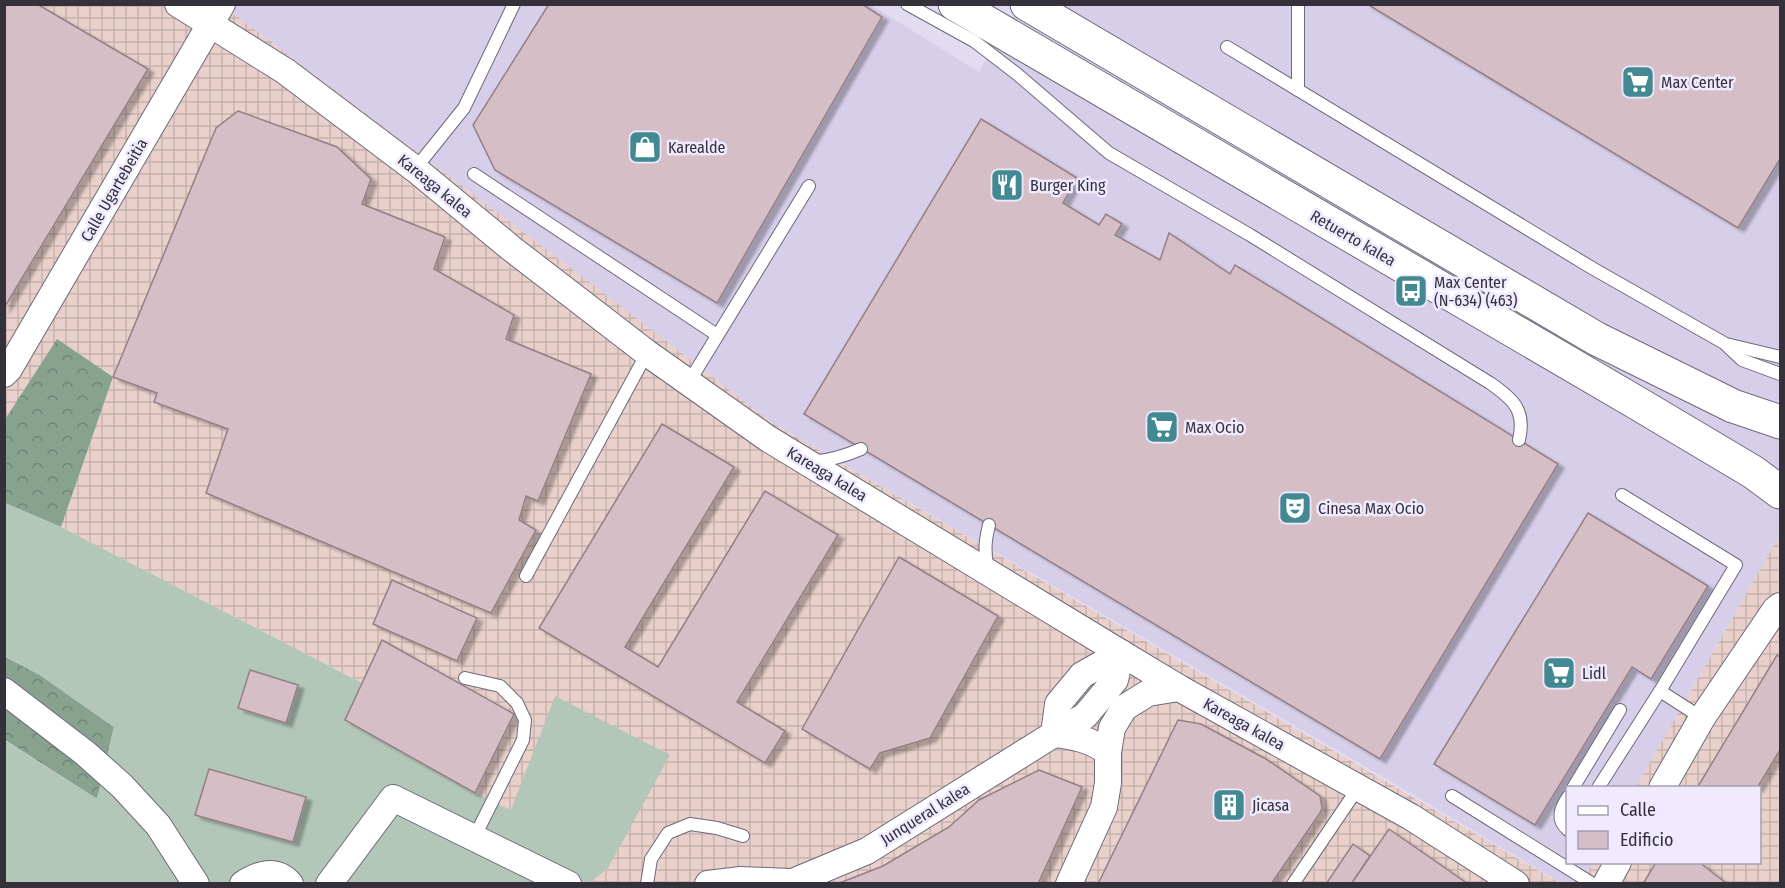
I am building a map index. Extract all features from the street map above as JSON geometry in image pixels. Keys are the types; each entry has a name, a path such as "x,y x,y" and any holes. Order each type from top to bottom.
{"main road":[{"name":"Retuerto kalea","path":"955,4 1637,403 1753,472 1780,492"},
{"path":"1027,4 1597,339 1733,406 1780,422"}],"street":[{"name":"Kareaga kalea","path":"178,4 216,14 285,72 415,169 512,249 647,353 767,438 1121,653 1411,818 1516,884"},
{"name":"Calle Ugartebeitia","path":"4,374 15,359 216,14"},
{"path":"1663,786 1702,718 1774,610 1780,606"},
{"path":"1108,752 1078,736 1054,734 1058,704 1082,675 1121,653"},
{"path":"1069,884 1104,807 1112,728 1124,708 1148,693 1179,687"},
{"path":"4,691 85,753 122,786 158,825 196,884"},
{"name":"Junqueral kalea","path":"708,884 741,880 789,883 867,851 1054,734"},
{"path":"328,884 393,798 568,884"},
{"path":"1606,884 1617,864"},
{"path":"243,884 255,876 272,873 287,880 290,884"}],"lane":[{"path":"415,169 464,108 514,4"},
{"path":"908,4 974,41 1017,74 1109,153 1250,235 1490,383 1508,396 1520,411 1522,427 1519,440"},
{"path":"1298,4 1298,90"},
{"path":"1227,47 1592,268 1724,343 1742,360 1780,374"},
{"path":"474,174 717,335"},
{"path":"689,382 809,186"},
{"path":"1724,343 1780,357"},
{"path":"526,576 647,353"},
{"path":"807,462 829,460 861,449"},
{"path":"1599,786 1736,565 1622,495"},
{"path":"989,525 985,540 985,555 989,573"},
{"path":"465,678 500,686 517,703 525,720 524,740 474,838"},
{"path":"1660,691 1702,718"},
{"path":"1574,786 1620,710"},
{"path":"1293,884 1358,788"},
{"path":"1452,796 1593,884"},
{"path":"1566,801 1560,813 1560,820 1566,829"},
{"path":"647,884 651,859 668,833 690,824 717,828 743,836"}],"shaded area":[{"path":"5,5 215,5 238,17 771,422 1560,883 590,883 608,868 511,810 475,793 345,720 362,683 61,527 113,377 5,421"},
{"name":"Max Center","path":"215,5 871,5 979,72 1019,5 1780,5 1780,540 1777,540 1637,786 1566,786 1566,864 1592,864 1581,883 1561,883 1390,781 771,422 238,17"},
{"path":"1777,540 1780,540 1780,883 1581,884 1592,864 1761,864 1761,786 1637,786"}],"green space":[{"path":"57,339 113,377 61,527 5,503 4,421"},
{"path":"5,503 61,527 362,683 346,721 475,793 511,810 555,696 670,755 608,868 590,883 5,884 4,740 97,799 114,727 40,675 5,656"},
{"path":"4,656 40,675 114,727 97,799 5,740"}],"building":[{"path":"4,4 37,4 148,69 4,308"},
{"name":"Karealde","path":"549,4 862,4 882,17 717,303 495,170 473,125"},
{"name":"Max Center","path":"1367,4 1780,4 1780,159 1738,228"},
{"path":"238,111 337,147 371,179 362,204 445,237 434,269 514,315 506,339 591,374 538,501 526,496 519,520 536,530 491,613 206,493 228,429 154,402 157,393 113,377 216,128"},
{"name":"Max Ocio","path":"981,119 1077,178 1063,203 1099,225 1106,214 1122,224 1115,235 1160,260 1169,233 1230,274 1235,265 1558,464 1380,759 804,414"},
{"path":"662,424 734,467 625,647 658,667 765,491 838,535 737,702 785,731 765,763 539,628"},
{"name":"Lidl","path":"1588,513 1708,586 1651,679 1632,667 1535,825 1434,764"},
{"path":"899,557 998,616 930,738 880,753 870,769 802,729"},
{"path":"392,580 477,618 457,661 373,624"},
{"path":"382,640 514,714 475,793 345,720"},
{"path":"1777,655 1780,657 1780,750 1758,786 1698,786"},
{"path":"250,670 298,685 286,723 238,708"},
{"name":"Jicasa","path":"1178,720 1201,724 1266,759 1320,796 1322,808 1320,813 1271,884 1098,884"},
{"path":"209,769 306,797 293,842 195,815"},
{"path":"1039,770 1082,787 1038,884 837,884 883,866 949,827 979,800"},
{"path":"1389,829 1468,884 1351,884"},
{"path":"1353,844 1370,856 1351,884 1326,884"},
{"path":"1655,864 1702,864 1727,884 1643,884"}],"place":[{"name":"Max Center","path":"1638,82"},
{"name":"Karealde","path":"645,147"},
{"name":"Burger King","path":"1007,185"},
{"name":"Max Center (N-634) (463)","path":"1411,291"},
{"name":"Max Ocio","path":"1162,427"},
{"name":"Cinesa Max Ocio","path":"1295,508"},
{"name":"Lidl","path":"1559,673"},
{"name":"Jicasa","path":"1229,805"}]}
